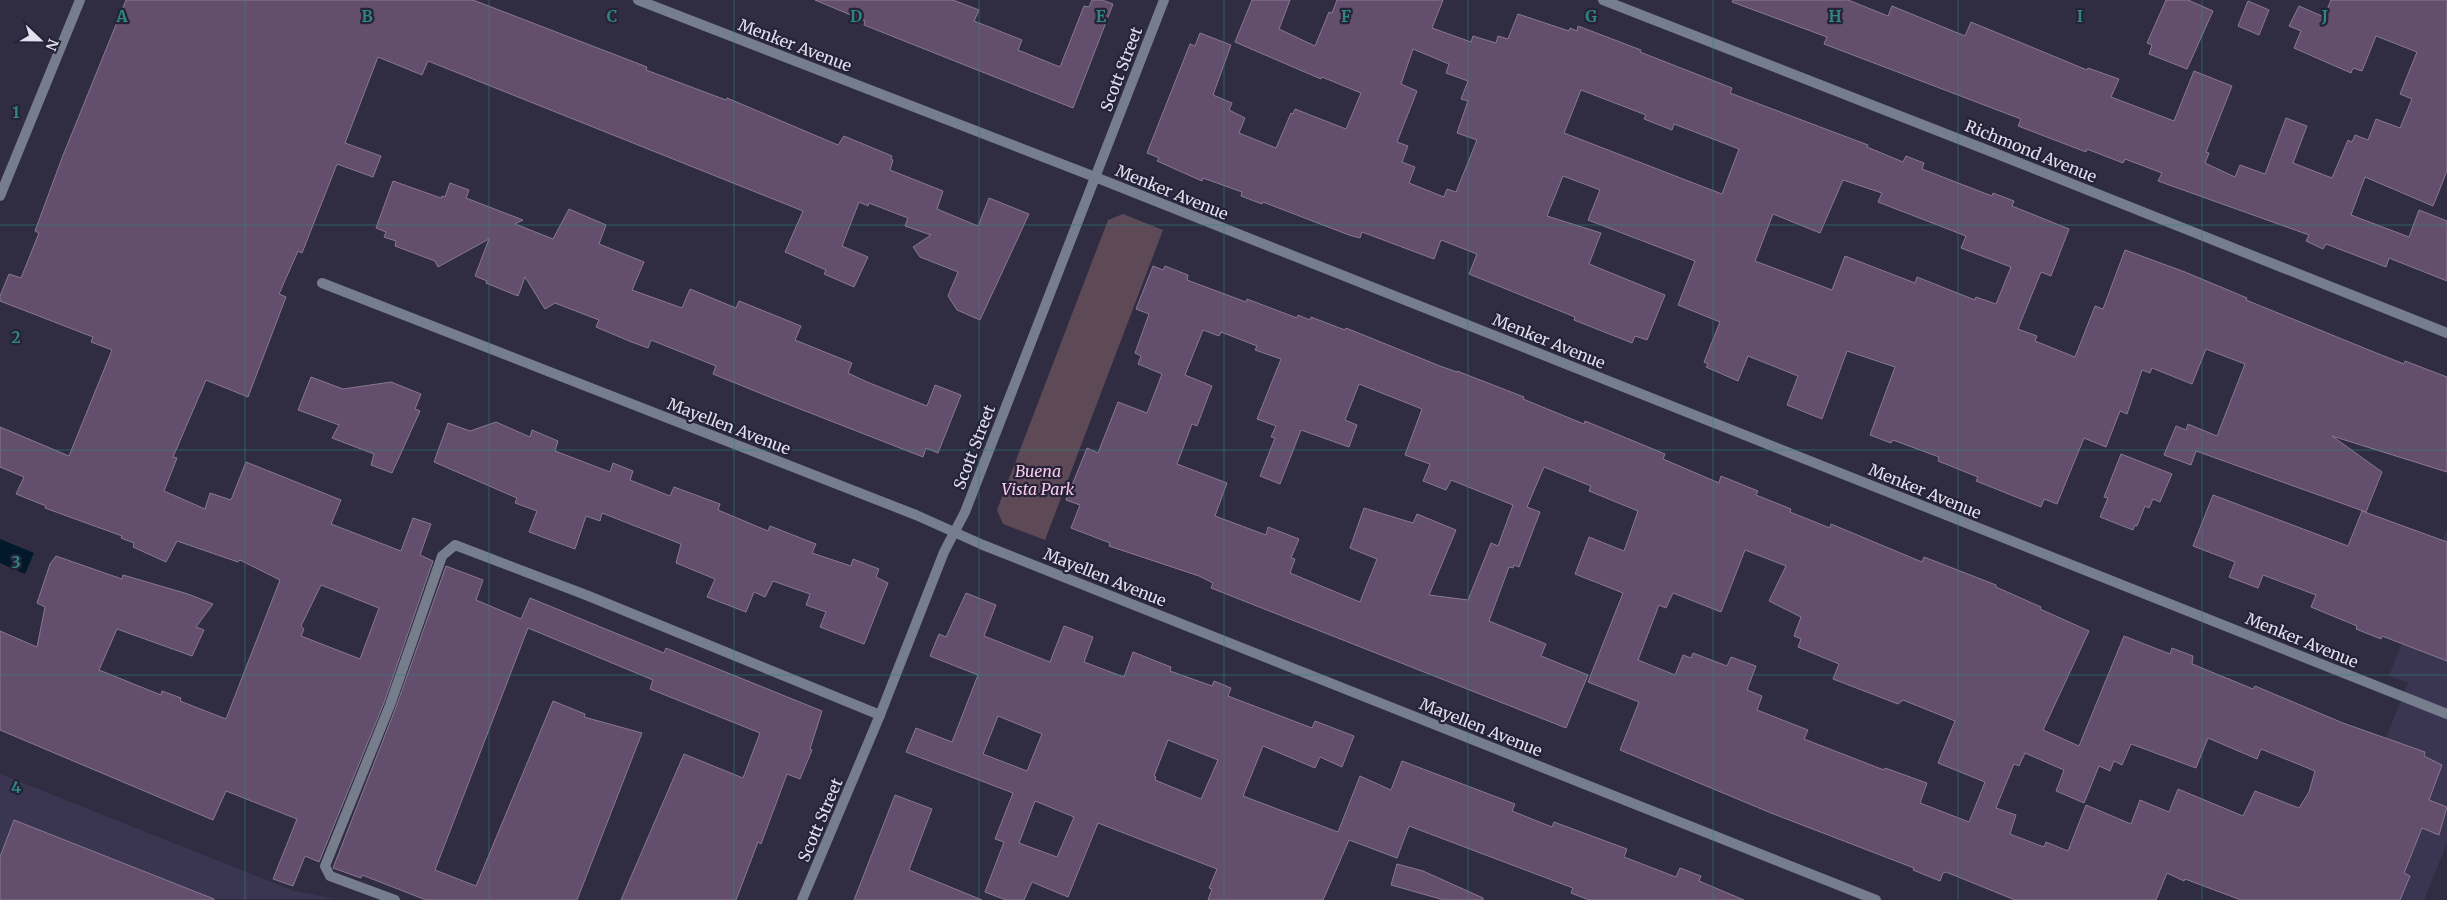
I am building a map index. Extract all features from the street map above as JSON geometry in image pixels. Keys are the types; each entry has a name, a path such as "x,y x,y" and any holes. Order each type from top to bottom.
{"street":[{"path":"0,196 80,0"},
{"name":"Menker Avenue","path":"638,0 1096,177 2447,714"},
{"name":"Scott Street","path":"802,900 954,532 965,512 1164,0"},
{"name":"Richmond Avenue","path":"1603,0 2447,333"},
{"name":"Mayellen Avenue","path":"322,283 916,515 954,532 1876,900"},
{"path":"395,900 330,876 325,866 390,705 442,556 455,545 586,595 880,715"}],"shaded area":[{"path":"2447,529 2447,843 2424,900 2318,900 2331,875 2408,683 2389,676"},
{"path":"0,774 294,891 336,899 0,900"}],"green space":[{"name":"Buena Vista Park","path":"1123,214 1163,230 1045,540 1003,524 997,510 1108,220"}],"water":[{"path":"0,539 34,553 25,574 0,563"}],"building":[{"path":"126,0 473,0 647,67 646,70 726,100 727,98 838,145 844,136 892,156 891,159 893,160 890,170 943,191 937,209 978,226 989,198 1029,214 980,320 957,310 948,296 958,272 920,257 913,247 931,235 905,226 908,218 869,203 868,206 859,202 842,246 868,257 854,287 824,274 826,270 785,252 803,211 428,61 422,75 378,57 345,143 381,156 373,177 337,164 302,253 298,251 279,294 286,297 248,397 206,380 173,457 177,458 164,491 205,509 210,493 231,500 246,462 341,500 331,524 401,551 413,518 431,524 420,555 433,561 384,703 319,862 305,856 293,886 273,879 297,819 226,791 213,820 0,730 0,631 37,647 45,607 37,603 50,564 56,556 122,579 123,575 188,594 213,604 196,627 204,630 192,656 117,629 99,670 161,695 162,691 181,698 180,701 226,719 280,580 240,560 238,562 177,541 166,562 133,547 134,543 121,538 122,536 45,508 46,506 16,494 24,477 0,467 0,427 69,456 112,350 91,342 93,337 0,301 0,296 9,274 21,278 39,233 35,231 62,158","holes":["321,585 379,608 360,659 301,636 304,629 301,626"]},
{"path":"815,0 953,0 979,10 974,21 1022,40 1018,50 1060,67 1084,6 1089,7 1092,0 1102,0 1113,4 1073,108 864,25 865,21"},
{"path":"1252,0 1290,0 1279,29 1315,46 1329,12 1332,13 1337,0 1443,0 1432,28 1471,42 1473,36 1496,43 1498,36 1508,39 1518,14 1569,31 1570,28 1577,31 1578,26 1732,88 1730,93 1868,145 1867,147 1903,162 1906,156 1924,163 1922,169 1992,196 1993,193 2014,201 2012,206 2069,229 2051,276 2041,272 2018,329 2037,336 2035,341 2075,357 2095,306 2103,309 2125,250 2185,272 2247,298 2246,300 2404,364 2405,361 2447,377 2447,472 2332,436 2382,472 2366,512 2196,451 2191,465 2164,455 2176,426 2186,430 2188,424 2217,436 2245,364 2206,349 2192,384 2152,368 2150,373 2142,370 2127,414 2120,411 2106,447 2084,438 2057,504 2044,499 2041,507 1976,481 1978,477 1938,461 1939,457 1893,440 1891,443 1870,435 1895,367 1847,351 1822,419 1787,405 1798,376 1748,356 1738,381 1706,367 1708,364 1704,362 1720,322 1678,305 1695,261 1588,220 1600,190 1563,176 1547,216 1601,233 1589,264 1665,295 1647,340 1635,336 1632,343 1574,320 1575,317 1469,274 1477,254 1441,240 1434,259 1362,232 1360,238 1349,235 1263,202 1262,204 1241,196 1242,192 1203,178 1202,181 1157,161 1159,158 1147,153 1190,44 1195,46 1200,33 1231,45 1213,95 1232,103 1229,110 1245,118 1239,133 1276,148 1291,113 1293,114 1295,109 1346,129 1361,93 1322,77 1321,79 1235,42","holes":["1413,49 1449,64 1446,73 1468,81 1461,99 1468,101 1457,133 1477,140 1456,192 1447,189 1444,197 1409,183 1415,167 1402,162 1408,146 1397,142 1417,91 1401,84","1581,90 1646,115 1644,119 1672,130 1674,124 1739,149 1722,194 1564,133","1843,180 1882,193 1878,202 1966,236 1961,248 2011,267 1996,304 1976,297 1975,300 1917,277 1915,283 1845,256 1832,290 1755,261 1773,214 1820,233"]},
{"path":"1733,0 1848,0 1888,16 1892,6 1965,36 1971,22 2087,70 2088,68 2119,79 2111,97 2174,121 2194,71 2232,86 2206,152 2209,153 2205,163 2235,177 2240,165 2265,174 2286,118 2307,126 2293,163 2332,178 2348,140 2352,142 2355,135 2368,140 2376,119 2400,128 2412,99 2400,94 2417,52 2376,36 2362,71 2353,68 2351,73 2294,48 2301,31 2289,26 2299,6 2324,17 2331,0 2447,0 2447,171 2433,206 2365,177 2351,215 2409,237 2419,210 2447,221 2447,281 2389,258 2386,267 2326,244 2323,249 2306,241 2309,235 2158,181 2162,173 2125,159 2123,163 2087,149 2086,152 2018,126 2021,119 1824,44 1827,37 1732,2"},
{"path":"2166,0 2188,0 2213,11 2187,69 2149,54 2152,45 2147,43"},
{"path":"2248,1 2269,10 2259,35 2238,26"},
{"path":"393,181 441,198 442,196 445,197 450,183 469,190 466,198 523,220 515,224 553,239 569,209 606,225 599,244 644,262 632,290 682,308 690,289 736,308 739,301 801,326 795,340 852,363 848,373 867,382 927,406 935,385 961,395 938,453 926,448 923,457 772,398 713,374 716,366 651,340 648,348 629,341 596,327 599,320 555,303 545,309 525,277 518,296 486,283 487,281 475,276 489,239 438,267 435,261 395,246 396,241 384,237 386,232 376,228"},
{"path":"1153,266 1163,270 1165,266 1188,275 1187,280 1246,302 1247,299 1297,318 1298,315 1310,320 1311,317 1345,330 1346,328 1524,397 1523,399 1584,424 1585,421 1665,454 1663,459 1719,483 1721,476 1758,491 1756,495 1791,509 1790,512 1830,528 1831,524 1922,562 1924,557 1996,585 1996,587 2041,607 2040,609 2089,631 2043,730 2079,746 2124,636 2170,654 2172,648 2193,656 2192,664 2253,689 2255,686 2343,723 2425,752 2424,756 2442,765 2429,800 2447,807 2439,835 2422,828 2404,873 2410,876 2400,900 2241,900 2185,879 2184,881 2167,873 2156,900 2015,900 1946,872 1943,873 1940,881 1913,870 1914,868 1771,813 1620,750 1639,702 1588,682 1623,593 1575,574 1589,537 1624,551 1638,511 1589,491 1591,486 1544,467 1527,507 1540,512 1519,567 1514,565 1513,568 1509,567 1489,621 1546,644 1541,656 1588,675 1566,728 1211,588 1213,583 1199,576 1109,546 1110,543 1071,528 1080,505 1066,500 1087,448 1098,453 1118,402 1147,413 1162,374 1138,364 1141,356 1135,353 1149,314 1136,309","holes":["1203,330 1219,336 1221,332 1257,346 1255,350 1281,359 1257,419 1276,426 1271,437 1275,438 1260,476 1280,484 1301,430 1349,447 1357,425 1345,420 1359,384 1422,409 1405,455 1430,464 1423,481 1446,490 1451,480 1513,505 1498,546 1491,543 1468,600 1429,595 1456,530 1417,514 1413,523 1364,508 1350,548 1377,559 1360,602 1290,573 1295,559 1291,558 1299,539 1268,527 1266,535 1215,516 1227,483 1177,464 1192,424 1197,426 1212,386 1185,375","1745,550 1786,566 1769,601 1801,617 1794,636 1801,639 1798,647 1839,664 1833,679 1898,704 1903,700 1955,721 1938,763 1985,782 1969,822 1920,803 1927,783 1885,768 1884,770 1804,739 1808,730 1757,710 1762,696 1747,690 1756,666 1731,657 1727,666 1693,653 1691,658 1683,655 1675,675 1638,660 1659,605 1666,608 1673,593 1721,612","2208,738 2257,759 2261,749 2315,771 2309,792 2299,808 2255,791 2243,816 2178,789 2169,812 2140,800 2131,824 2086,805 2068,851 2046,842 2044,847 2010,834 2016,815 1996,808 2014,764 2019,766 2025,753 2064,770 2056,791 2084,803 2099,766 2110,771 2114,761 2122,765 2131,744 2196,768"]},
{"path":"311,377 343,389 391,382 421,394 415,409 420,411 392,473 371,465 374,454 332,438 339,425 298,410"},
{"path":"496,422 530,437 532,430 558,441 555,451 610,472 613,463 633,471 630,480 670,496 674,487 720,504 718,510 768,531 770,526 816,544 812,553 851,566 853,559 879,569 876,577 888,583 864,644 820,627 826,612 806,605 810,594 773,581 765,597 754,592 746,612 707,597 715,579 676,563 681,544 602,513 600,521 586,516 575,549 529,532 537,511 515,503 517,498 434,462 448,423 470,431"},
{"path":"2121,454 2172,474 2160,502 2153,499 2149,508 2145,506 2137,526 2135,525 2133,530 2100,517 2108,498 2104,497"},
{"path":"2213,495 2348,546 2362,511 2447,542 2447,661 2382,636 2381,639 2356,629 2357,626 2311,607 2316,595 2263,575 2258,588 2229,577 2235,562 2193,546"},
{"path":"446,566 483,580 476,600 521,619 530,598 664,653 666,648 822,711 810,749 812,750 800,779 787,774 761,844 758,842 736,900 621,900 684,754 743,778 760,733 650,689 653,680 528,628 435,870 476,886 553,701 585,714 584,717 642,733 577,900 426,900 362,875 361,878 333,868 396,707"},
{"path":"966,593 996,605 984,636 1050,662 1064,626 1093,637 1084,662 1124,677 1133,652 1171,667 1170,671 1212,686 1214,681 1231,688 1228,696 1312,728 1315,721 1354,736 1342,767 1320,757 1315,768 1263,746 1243,796 1338,832 1360,776 1391,790 1402,761 1515,804 1512,811 1552,827 1554,822 1627,849 1624,857 1676,877 1680,868 1701,876 1699,881 1744,900 1589,900 1571,893 1573,888 1409,826 1397,858 1349,840 1323,900 1208,900 1212,889 1209,888 1217,869 1098,823 1068,897 1032,882 1024,900 1006,900 985,892 1004,842 995,839 1013,793 906,752 916,728 952,742 978,675 930,656 939,634 946,637","holes":["998,716 1042,734 1027,771 983,754","1168,740 1218,760 1201,799 1155,780 1156,777 1154,776","1035,801 1074,817 1057,857 1019,843"]},
{"path":"895,795 932,809 909,870 982,900 854,900"},
{"path":"14,820 214,900 0,900 0,857"},
{"path":"1397,864 1423,871 1483,898 1483,900 1444,900 1391,885"}]}
